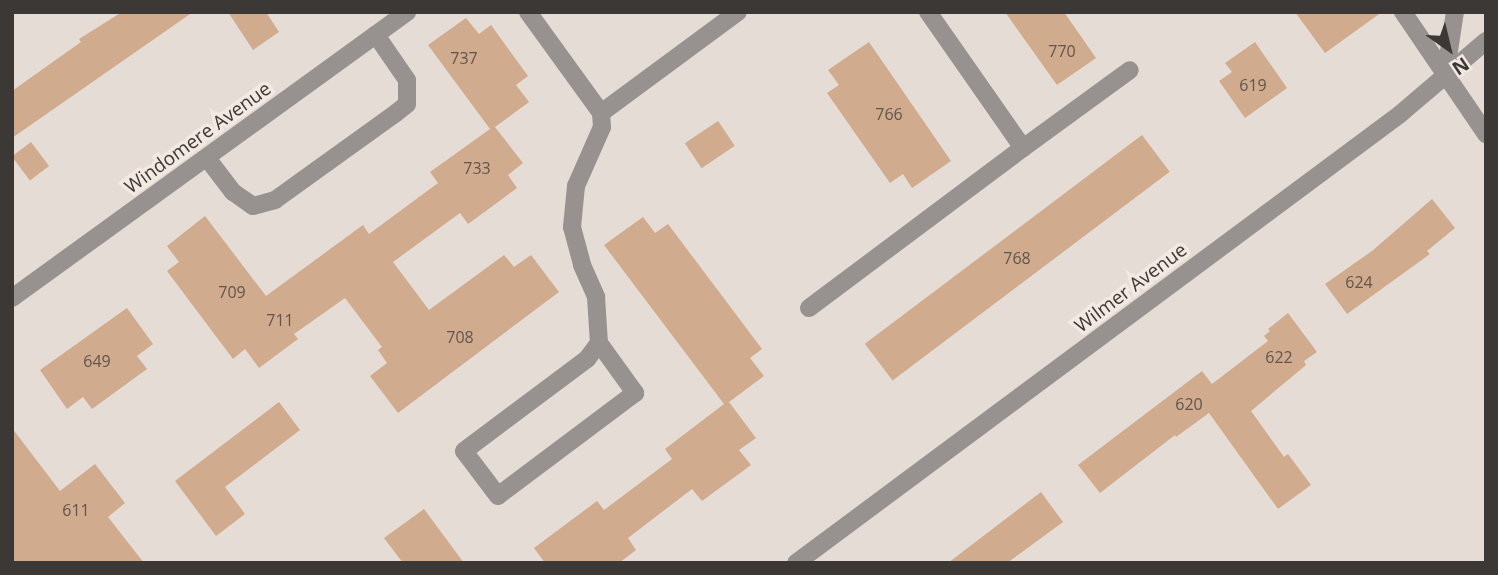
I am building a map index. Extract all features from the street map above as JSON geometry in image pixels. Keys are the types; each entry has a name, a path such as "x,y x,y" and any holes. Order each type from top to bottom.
{"street":[{"name":"Windomere Avenue","path":"12,298 407,12"},
{"path":"528,12 601,113 601,127 576,186 572,227 582,265 596,297 599,343 635,393 498,496 464,451 587,359 599,343"},
{"path":"601,113 738,12"},
{"path":"928,12 1023,148"},
{"path":"1402,12 1486,134"},
{"path":"1446,76 1455,12"},
{"path":"206,158 233,192 253,206 275,200 396,113 407,104 407,80 376,35"},
{"name":"Wilmer Avenue","path":"796,563 1399,115 1486,41"},
{"path":"809,308 1130,70"}],"building":[{"path":"122,12 193,12 12,138 12,91 81,42 79,39"},
{"path":"228,12 266,12 279,32 253,50"},
{"path":"1005,12 1064,12 1096,58 1057,85"},
{"path":"1295,12 1382,12 1325,53"},
{"path":"466,18 479,34 491,25 528,76 516,85 529,102 495,127 523,163 508,175 517,188 468,224 460,213 393,262 429,310 504,255 514,267 531,255 559,292 398,413 370,376 387,363 378,350 382,347 345,298 294,334 298,339 259,368 245,349 233,359 167,271 179,262 167,246 205,216 266,296 363,225 369,234 438,183 430,172 490,129 428,45"},
{"path":"869,42 951,161 912,188 903,174 890,183 827,93 839,85 828,70"},
{"path":"1255,42 1287,88 1245,118 1219,81 1232,72 1225,63"},
{"path":"718,121 735,146 702,168 685,143"},
{"path":"1142,135 1170,172 893,381 865,344"},
{"path":"31,142 49,166 30,180 12,156"},
{"path":"1432,199 1455,228 1427,251 1430,254 1347,314 1325,284 1372,251"},
{"path":"643,217 655,233 668,224 762,349 750,358 764,376 729,402 756,438 739,450 751,465 702,501 692,489 628,538 636,550 619,563 545,563 534,548 597,501 604,510 672,459 665,449 724,404 604,245"},
{"path":"127,308 153,344 137,356 147,369 92,409 83,397 67,409 40,370"},
{"path":"1288,313 1317,352 1304,361 1306,365 1251,411 1284,457 1288,454 1311,485 1278,509 1209,413 1176,437 1175,435 1100,493 1078,465 1202,371 1212,384 1268,341 1264,336 1270,331 1268,329"},
{"path":"279,402 300,430 225,487 245,514 216,536 175,481"},
{"path":"12,428 60,491 95,464 125,503 108,517 144,563 12,563"},
{"path":"1041,492 1063,522 1007,563 948,563"},
{"path":"424,509 464,563 403,563 384,538"}]}
